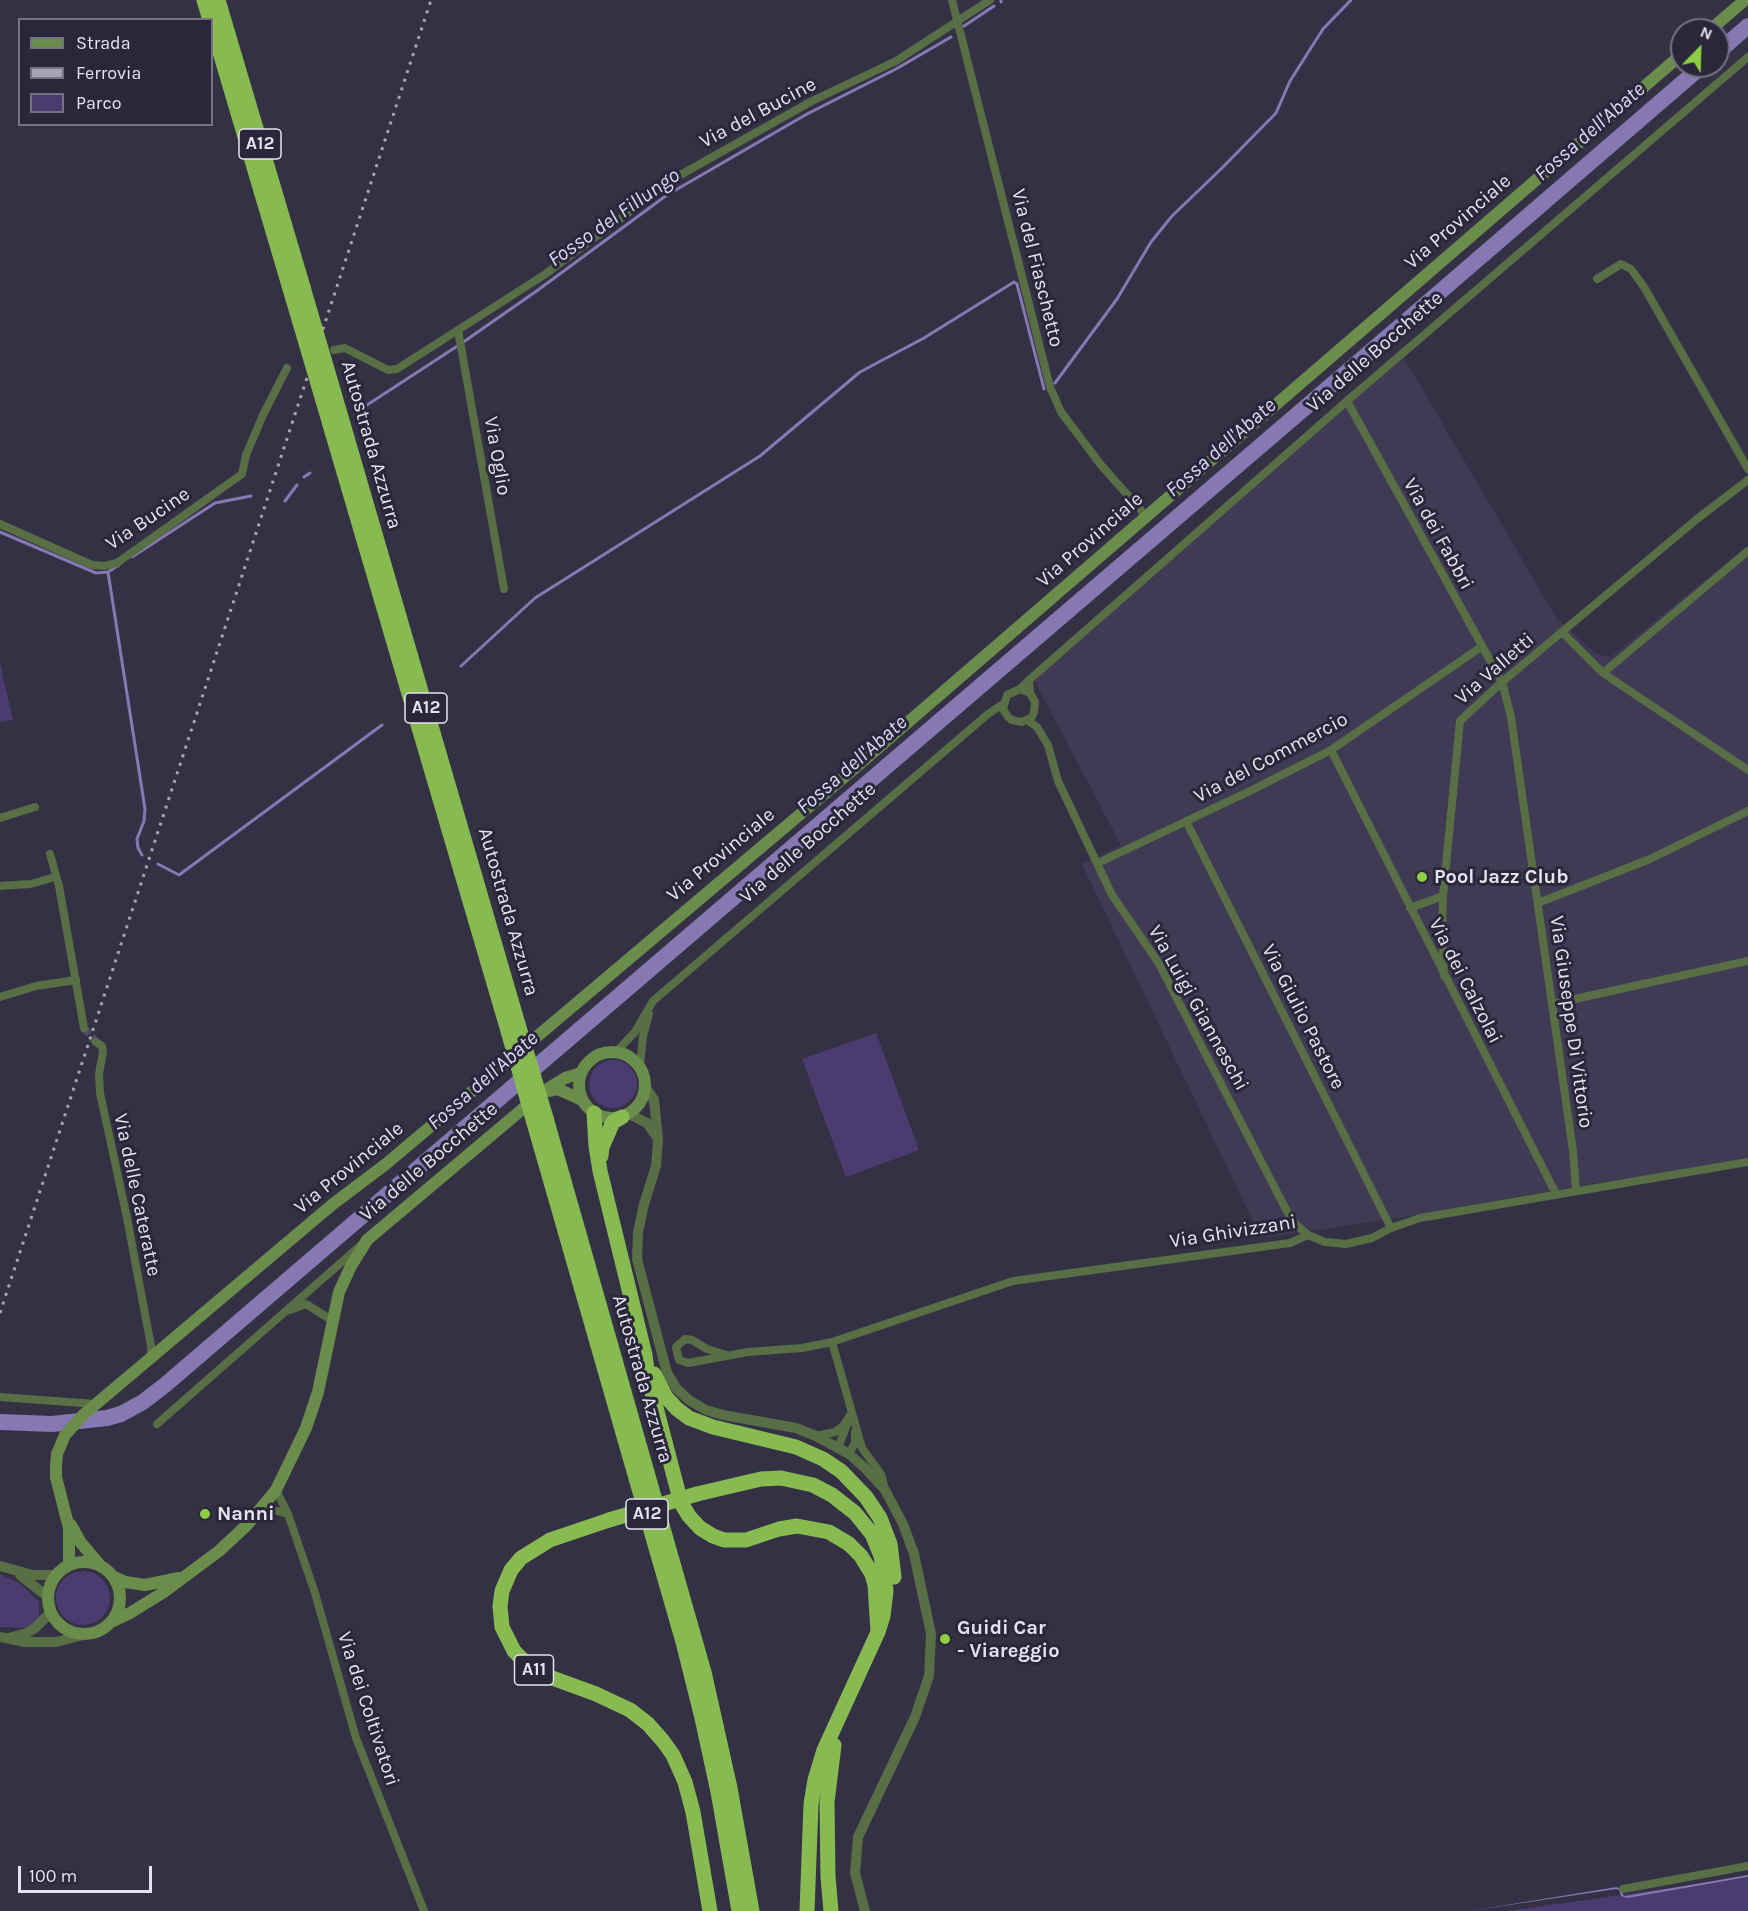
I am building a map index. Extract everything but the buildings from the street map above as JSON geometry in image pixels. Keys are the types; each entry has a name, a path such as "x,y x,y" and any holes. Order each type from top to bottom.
{"highway":[{"path":"204,0 209,18"},
{"name":"Autostrada Azzurra","path":"218,0 298,293 333,435 513,1027"},
{"name":"Autostrada Azzurra","path":"213,28 298,293 334,393 513,1027 704,1672 730,1788 752,1911"},
{"path":"594,1113 600,1171 645,1355 648,1377 681,1503 695,1524 713,1536 734,1541 752,1539 778,1529 797,1526 818,1529 837,1537 856,1551 870,1570 875,1585 878,1632"},
{"path":"600,1171 602,1147 613,1122 625,1115"},
{"name":"Autostrada Azzurra","path":"540,1120 683,1642 718,1792 739,1911"},
{"path":"645,1355 666,1397 689,1418 713,1427 808,1452 835,1467 857,1486 880,1518 892,1551 894,1579 892,1599 820,1761 811,1804 807,1911"},
{"name":"A11","path":"710,1911 693,1812 685,1782 673,1755 648,1724 630,1710 596,1694 544,1675 531,1668 514,1652 502,1627 500,1606 502,1592 511,1570 521,1558 550,1540 697,1494 750,1480 771,1478 803,1482 832,1495 861,1519 879,1548 883,1563 886,1591 883,1616"},
{"path":"831,1911 827,1802 837,1724"}],"main road":[{"path":"1724,18 1745,0"},
{"name":"Via Provinciale","path":"69,1565 67,1519 56,1477 57,1454 65,1435 83,1415 333,1204 386,1164 498,1071 864,761 1670,64"},
{"path":"544,1092 558,1089 582,1100 594,1113 612,1118 625,1115 638,1107 643,1097 645,1086 640,1066 625,1054 616,1052 607,1052 591,1059 581,1073 579,1091 582,1100"},
{"name":"Via delle Bocchette","path":"114,1620 147,1602 219,1551 260,1510 276,1490 306,1428 318,1392 339,1293 351,1266 367,1240 544,1092 565,1078 581,1073"},
{"name":"Via Provinciale","path":"67,1519 81,1543 100,1565"},
{"path":"80,1562 100,1565 114,1577 121,1594 114,1620 100,1631 83,1635 64,1628 51,1612 48,1597 56,1575 69,1565 80,1562"},
{"name":"Via delle Bocchette","path":"114,1577 125,1582 146,1585 183,1577"}],"street":[{"name":"Via del Fiaschetto","path":"952,0 1050,387 1061,412 1094,456 1147,517"},
{"name":"Via del Bucine","path":"334,350 345,348 388,370 397,369 459,334 675,178 812,101 896,61 990,0"},
{"name":"Via delle Bocchette","path":"653,1001 988,714 1004,709 1007,695 1020,689 1347,401 1748,57"},
{"path":"1597,279 1620,264 1631,269 1644,287 1748,468"},
{"name":"Via Oglio","path":"459,334 504,589"},
{"name":"Via Bucine","path":"0,524 92,565 104,566 117,562 242,474 246,455 287,368"},
{"name":"Via dei Fabbri","path":"1347,401 1502,682"},
{"name":"Via Valletti","path":"1444,976 1443,896 1460,721 1502,682 1697,519 1748,480"},
{"path":"1603,673 1748,550"},
{"path":"1563,633 1603,673 1748,770"},
{"name":"Via del Commercio","path":"1098,863 1331,750 1481,647"},
{"path":"1004,709 1008,717 1017,722 1027,720 1034,712 1035,702 1030,693 1029,680"},
{"name":"Via Giuseppe Di Vittorio","path":"1502,682 1511,717 1573,1151 1576,1190"},
{"path":"1020,689 1030,693"},
{"name":"Via Luigi Gianneschi","path":"1034,712 1037,727 1048,745 1058,781 1112,895 1158,962 1292,1221 1308,1235"},
{"name":"Via Luigi Gianneschi","path":"1027,720 1037,727"},
{"name":"Via dei Calzolai","path":"1331,750 1556,1194"},
{"path":"0,818 35,807"},
{"path":"1538,903 1650,859 1748,811"},
{"name":"Via Giulio Pastore","path":"1186,821 1391,1228"},
{"path":"50,854 59,886 84,1028"},
{"path":"0,886 31,884 55,877"},
{"path":"1410,908 1443,896"},
{"path":"1552,1004 1748,961"},
{"path":"0,997 36,986 76,980"},
{"path":"616,1052 635,1032 653,1001"},
{"path":"640,1066 643,1036 653,1001"},
{"name":"Via delle Cateratte","path":"96,1042 102,1046 99,1074 100,1093 129,1229 151,1346 151,1358"},
{"path":"645,1086 654,1100 658,1139 656,1166 638,1232 638,1259 667,1373 677,1389 689,1400 706,1410 796,1428 816,1436 849,1454 866,1468 885,1490"},
{"path":"625,1115 647,1123 658,1139"},
{"name":"Via Ghivizzani","path":"726,1355 707,1349 692,1340 685,1339 676,1347 680,1360 688,1363 726,1355 802,1348 832,1342 1013,1281 1290,1243 1308,1235 1325,1242 1346,1244 1372,1238 1391,1228 1420,1218 1748,1162"},
{"path":"157,1424 367,1240"},
{"path":"281,1314 306,1304 333,1321"},
{"path":"832,1342 862,1448 880,1474 914,1554 931,1634 929,1676 923,1698 858,1837 855,1873 865,1911"},
{"path":"0,1397 96,1404"},
{"path":"816,1436 835,1432 852,1416"},
{"path":"838,1448 852,1416"},
{"path":"849,1454 855,1443 852,1416"},
{"name":"Via dei Coltivatori","path":"276,1490 288,1514 315,1593 356,1738 424,1911"},
{"path":"260,1510 274,1510 288,1514"},
{"path":"0,1566 33,1575 56,1575"},
{"path":"12,1570 48,1597"},
{"path":"4,1638 27,1633 51,1612"},
{"path":"4,1638 25,1642 56,1642 83,1635"},
{"path":"1623,1889 1748,1866"}],"shaded area":[{"path":"1404,358 1557,619 1596,654 1611,657 1748,545 1748,1160 1585,1185 1398,1218 1261,1238 1082,864 1121,845 1034,680"},
{"path":"1748,1875 1748,1877 1627,1898 1621,1896 1619,1890 1616,1889 1469,1911 1617,1887 1626,1896"}],"green space":[{"path":"0,663 13,720 0,722"},
{"path":"876,1033 919,1150 846,1177 802,1059"},
{"path":"613,1060 630,1067 637,1084 630,1101 613,1108 596,1101 589,1084 596,1067"},
{"path":"83,1571 93,1573 102,1579 108,1588 110,1598 108,1608 102,1617 93,1623 83,1625 73,1623 64,1617 58,1608 56,1598 58,1588 64,1579 73,1573"},
{"path":"0,1574 21,1584 39,1602 39,1619 29,1628 0,1627"},
{"path":"1748,1878 1748,1911 1508,1911 1663,1889"}],"waterway":[{"path":"1055,383 1117,299 1151,242 1172,216 1276,113 1290,81 1323,29 1351,0"},
{"name":"Fosso del Fillungo","path":"964,26 994,6"},
{"name":"Fossa dell'Abate","path":"1730,42 1748,26"},
{"name":"Fosso del Fillungo","path":"367,405 538,290 667,195 807,114 896,69 951,37"},
{"name":"Fossa dell'Abate","path":"0,1422 52,1424 107,1418 121,1414 143,1402 165,1385 1688,78"},
{"path":"461,666 535,598 760,456 860,372 924,338 1014,282 1017,284 1044,389"},
{"name":"Fosso del Fillungo","path":"304,477 310,473"},
{"name":"Fosso del Fillungo","path":"285,501 297,485"},
{"name":"Fosso del Fillungo","path":"132,557 215,503 251,496"},
{"path":"0,532 96,573 108,572 119,565"},
{"path":"108,572 145,809 144,821 137,839 142,855"},
{"path":"158,864 179,875 382,725"}],"tunnel":[{"path":"84,1028 96,1042"}],"railway":[{"path":"0,1313 431,0"}],"place":[{"name":"Pool Jazz Club","path":"1422,877"},
{"name":"Nanni","path":"205,1514"},
{"name":"Guidi Car - Viareggio","path":"945,1639"}]}
